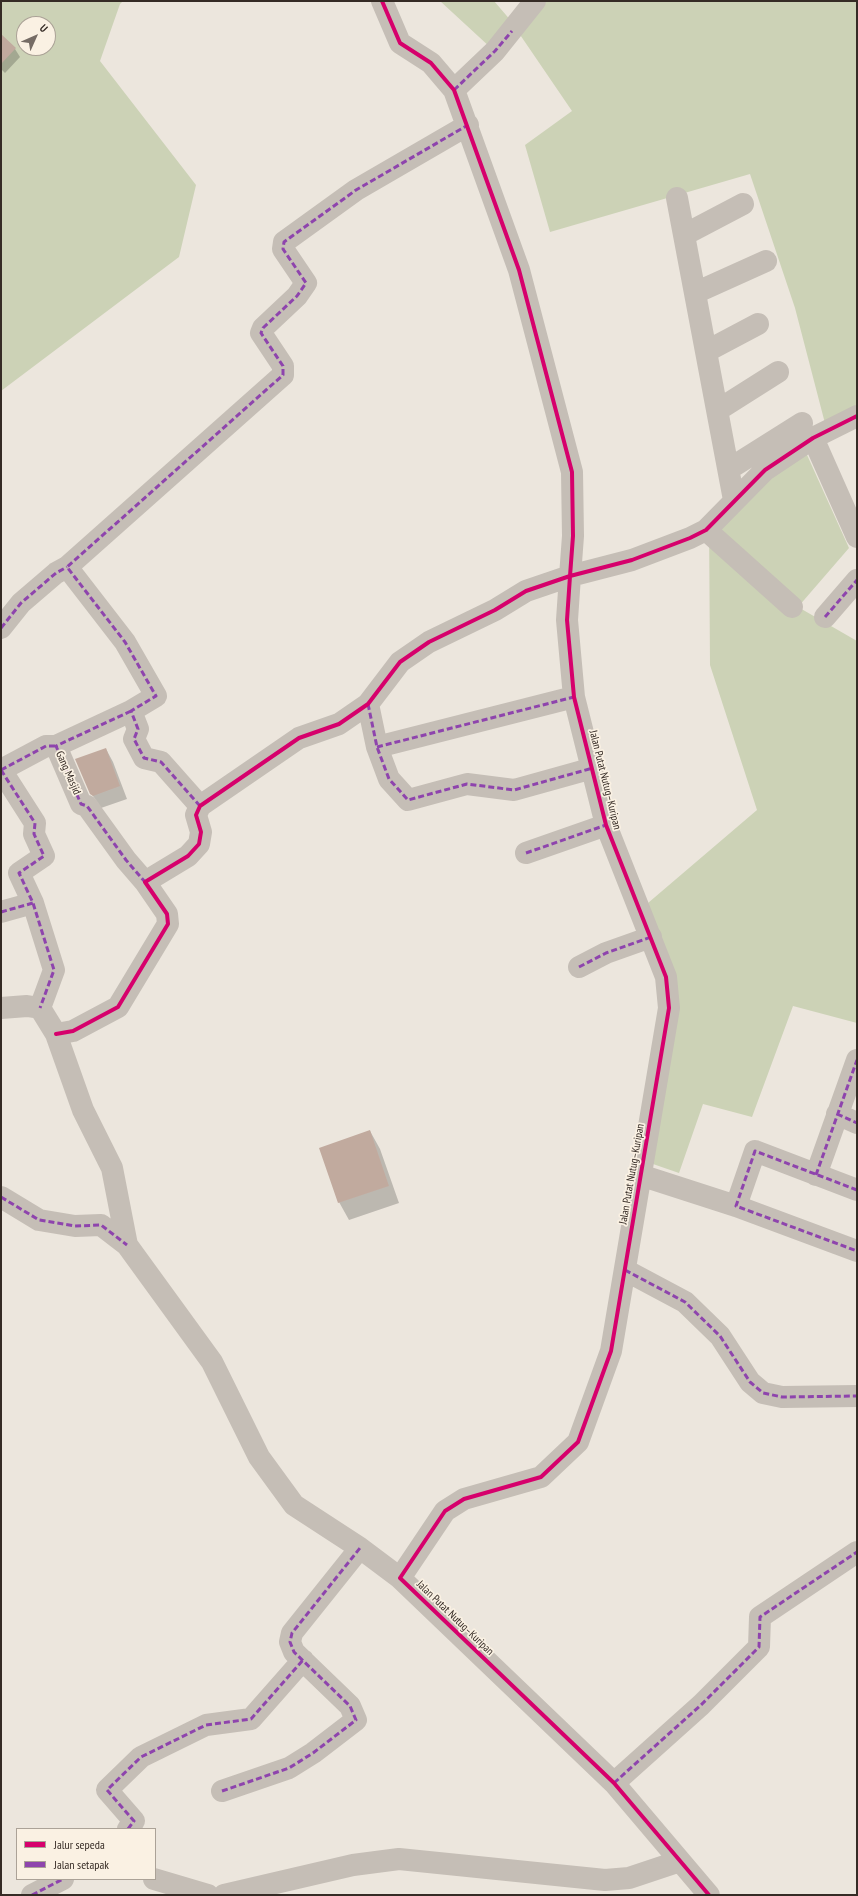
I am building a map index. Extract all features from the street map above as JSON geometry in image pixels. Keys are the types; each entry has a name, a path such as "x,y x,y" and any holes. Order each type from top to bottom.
{"street":[{"name":"Jalan Putat Nutug–Kuripan","path":"382,1 400,42 431,63 454,90 468,125 519,270 572,472 573,536 568,620 574,697 593,768 606,825 666,977 669,1008 611,1351 578,1442 541,1477 464,1499 445,1511 400,1578 614,1783 709,1895"},
{"path":"454,90 495,51 535,1"},
{"path":"1,628 21,603 56,573 67,567 283,375 283,366 262,333 263,328 297,296 306,283 283,249 284,242 356,190 468,125"},
{"path":"677,198 734,500"},
{"path":"684,234 743,204"},
{"path":"695,293 766,261"},
{"path":"707,351 758,324"},
{"path":"718,410 778,372"},
{"path":"729,468 808,430 857,416"},
{"path":"145,882 188,856 199,844 201,832 196,815 200,806 299,738 339,724 368,704 400,662 429,642 495,610 526,591 570,576 632,560 690,538 706,530 734,500 808,430"},
{"path":"808,430 857,537"},
{"path":"706,530 792,607"},
{"name":"Gang Masjid","path":"56,1034 73,1031 118,1007 168,924 167,914 145,882 126,860 87,806 82,804 56,746 131,711 156,696 125,642 67,567"},
{"path":"825,617 857,580"},
{"path":"377,747 574,697"},
{"path":"368,704 377,747 389,779 408,800 467,784 514,790 593,768"},
{"path":"131,711 138,729 134,739 144,758 161,762 200,806"},
{"path":"40,1008 54,970 33,903 19,872 44,856 34,834 35,823 1,770 46,746 56,746"},
{"path":"526,853 606,825"},
{"path":"1,912 33,903"},
{"path":"579,967 606,953 651,937"},
{"path":"1,1008 27,1006 40,1008 56,1034 83,1110 112,1168 127,1245"},
{"path":"816,1175 857,1060"},
{"path":"837,1114 857,1123"},
{"path":"736,1206 755,1151 857,1190"},
{"path":"640,1175 736,1206 857,1251"},
{"path":"1,1197 39,1220 75,1226 101,1225 127,1245 212,1362 259,1457 294,1504 360,1548 400,1578"},
{"path":"625,1270 685,1302 720,1336 750,1382 763,1393 782,1396 857,1396"},
{"path":"222,1792 289,1768 313,1754 356,1720 350,1706 294,1652 290,1642 292,1633 360,1548"},
{"path":"614,1783 701,1705 759,1647 760,1617 857,1552"},
{"path":"129,1828 134,1822 107,1790 141,1757 206,1725 251,1719 303,1660"},
{"path":"224,1895 352,1865 399,1859 605,1880 629,1878 680,1862"},
{"path":"32,1895 61,1880"},
{"path":"156,1880 208,1895"}],"green space":[{"path":"1,1 123,1 120,4 100,61 196,185 179,257 1,391"},
{"path":"440,1 494,1 512,22 531,1 857,1 857,412 827,431 795,308 750,174 550,232 525,145 572,111 512,23 491,48"},
{"path":"803,446 849,548 798,607 857,641 857,1023 793,1006 752,1117 703,1104 679,1173 653,1164 676,996 648,903 757,810 710,665 709,520"}],"building":[{"path":"1,34 16,48 1,64"},
{"path":"106,748 120,786 93,796 90,794 75,759"},
{"path":"370,1130 389,1186 338,1203 319,1148"}],"marked path":[{"path":"454,90 495,51 512,31"},
{"path":"200,806 161,762 144,758 134,739 138,729 131,711 156,696 125,642 67,567 283,375 283,366 261,333 263,328 297,296 306,283 283,249 284,242 356,190 468,125"},
{"path":"1,628 21,603 56,573 67,567"},
{"path":"825,617 857,580"},
{"path":"377,747 574,697"},
{"path":"368,704 377,747 389,779 408,800 467,784 514,790 593,768"},
{"path":"131,711 56,746 81,804 87,806 126,860 145,882"},
{"path":"1,770 46,746 56,746"},
{"path":"1,770 35,823 34,834 44,856 19,873 33,903 54,970 40,1008"},
{"path":"526,853 606,825"},
{"path":"1,912 33,903"},
{"path":"579,967 606,953 651,937"},
{"path":"816,1175 857,1060"},
{"path":"837,1114 857,1123"},
{"path":"857,1190 755,1151 736,1206 857,1251"},
{"path":"1,1197 39,1220 75,1226 101,1225 127,1245"},
{"path":"625,1270 685,1302 720,1336 750,1382 763,1393 782,1397 857,1396"},
{"path":"222,1791 289,1768 313,1753 356,1720 350,1706 294,1652 290,1642 292,1633 360,1548"},
{"path":"614,1783 701,1705 759,1647 760,1617 857,1552"},
{"path":"129,1828 134,1821 107,1790 141,1757 206,1725 251,1719 303,1660"},
{"path":"32,1895 61,1880"}],"cycle path":[{"path":"56,1034 73,1031 118,1007 168,924 167,914 145,882 188,856 199,844 201,832 196,815 200,806 299,738 339,724 368,704 400,662 429,642 495,610 526,591 570,576 573,536 572,472 519,270 454,90 431,63 400,43 382,1"},
{"path":"709,1895 614,1783 400,1578 445,1511 464,1499 541,1477 578,1442 611,1351 669,1008 666,977 606,825 574,697 567,620 570,576 632,560 690,538 706,530 765,470 813,438 857,416"}]}
